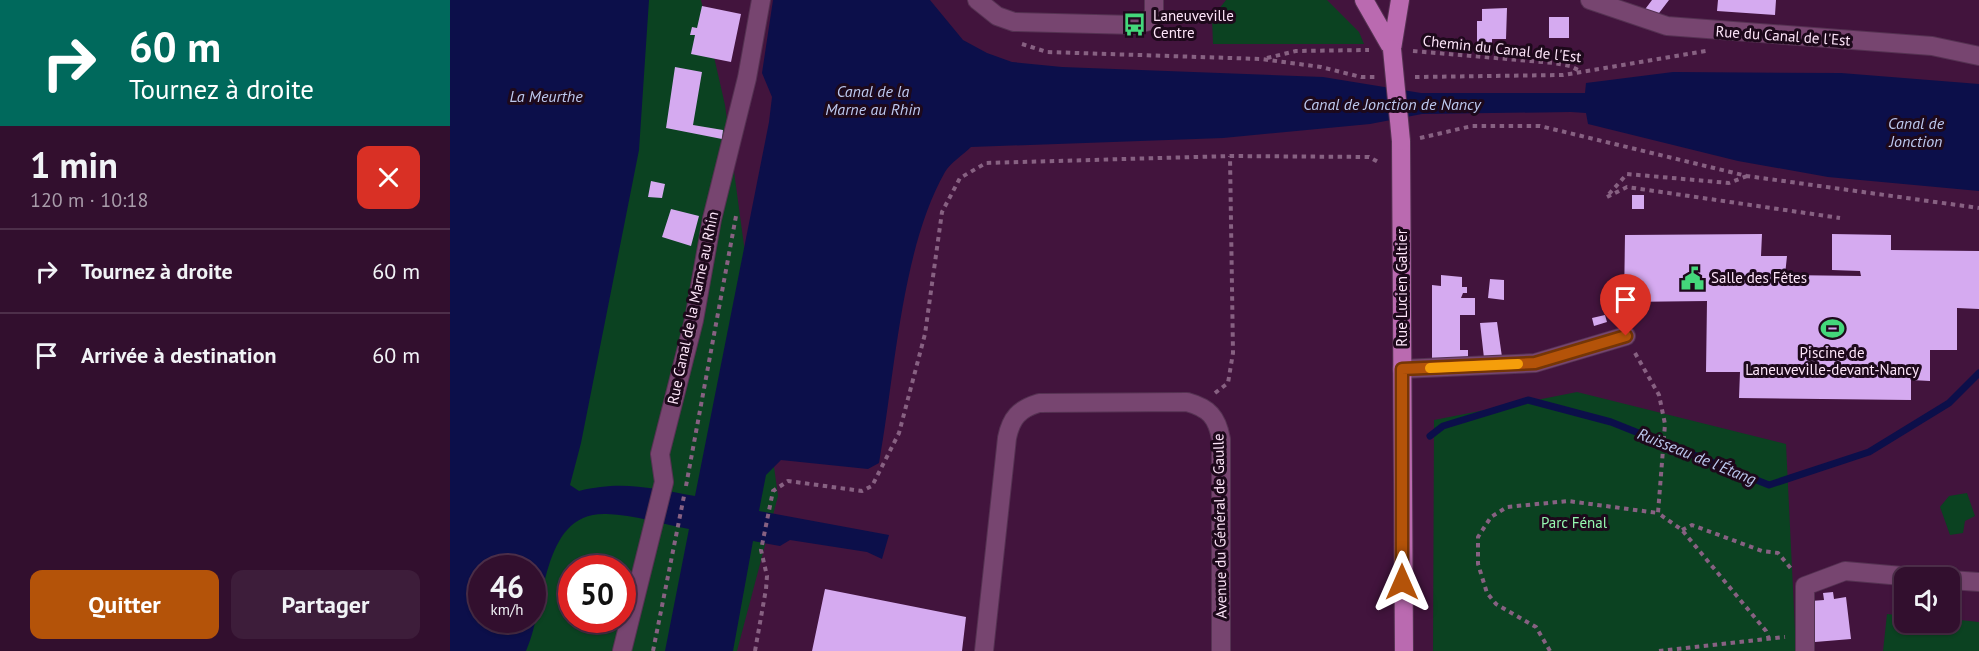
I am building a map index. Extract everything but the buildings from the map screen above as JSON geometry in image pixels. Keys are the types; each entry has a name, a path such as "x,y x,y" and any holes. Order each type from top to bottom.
{"main road":[{"path":"1364,0 1392,49"},
{"path":"1392,49 1400,0"},
{"name":"Rue Lucien Galtier","path":"1392,49 1401,141 1404,651"}],"street":[{"name":"Rue Canal de la Marne au Rhin","path":"622,651 664,482 660,454 694,320 712,219 747,78 761,0"},
{"path":"977,0 997,16 1014,22 1135,25 1149,21 1154,13 1154,0"},
{"name":"Rue du Canal de l'Est","path":"1590,0 1667,26 1932,46 1979,56"},
{"path":"1402,369 1535,363 1626,336"},
{"path":"984,651 1006,438 1010,423 1018,413 1040,403 1187,402 1201,405"},
{"name":"Avenue du Général de Gaulle","path":"1201,405 1211,412 1218,424 1221,439 1221,651"},
{"path":"1804,643 1805,586 1845,571 1894,575"},
{"path":"1960,581 1979,582"}],"path":[{"path":"1014,42 1047,52 1262,59 1320,67 1361,77 1383,77"},
{"name":"Chemin du Canal de l'Est","path":"1262,59 1296,51 1392,49 1554,63 1581,71 1711,50"},
{"path":"1405,77 1541,77 1581,71"},
{"path":"1401,141 1472,126 1540,126 1747,176 1979,208"},
{"path":"1201,405 1228,383 1233,353 1230,156"},
{"path":"755,651 767,576 760,550 773,491 788,481 862,491 872,486 899,433 925,334 942,212 960,178 987,163 1230,156 1369,157 1401,175"},
{"path":"1747,176 1729,183 1627,174 1607,197 1627,187 1840,218"},
{"path":"653,651 738,210"},
{"path":"1626,336 1659,395 1665,424 1658,513"},
{"path":"1550,651 1536,627 1496,604 1486,593 1479,564 1478,537 1491,518 1507,507 1568,501 1658,513 1682,530 1766,631 1768,639"},
{"path":"1682,530 1692,525 1762,551 1779,553 1805,586"},
{"path":"1659,651 1768,639 1804,643"}],"green space":[{"path":"450,0 701,0 725,105 778,496 737,651 450,651"},
{"path":"1226,0 1327,0 1359,32 1364,44 1213,44 1212,18"},
{"name":"Parc Fénal","path":"1577,392 1786,444 1796,651 1433,651 1434,420"},
{"path":"1967,493 1975,516 1965,521 1963,533 1950,535 1940,507 1949,496"},
{"path":"1887,614 1894,615 1894,633 1960,633 1960,620 1979,622 1979,651 1883,651"}],"water":[{"path":"450,0 649,0 639,150 581,443 570,485 579,491 624,486 695,496 769,122 772,97 762,73 773,0 930,0 963,40 987,53 1012,62 1062,67 1323,77 1421,93 1585,93 1586,83 1673,72 1841,73 1979,84 1979,191 1828,177 1738,161 1588,124 1586,113 1571,112 1422,114 1370,124 1223,138 971,147 945,172 930,203 918,238 902,313 879,463 868,469 781,460 766,475 759,511 889,535 882,559 867,552 790,540 780,546 753,541 733,651 665,651 689,529 617,515 585,517 569,528 557,544 546,576 546,555 468,555 468,633 533,633 526,651 450,651"}],"waterway":[{"name":"Ruisseau de l'Étang","path":"1430,436 1443,426 1528,400 1611,422 1769,485 1869,452 1949,403 1979,373"}],"slow traffic":[{"path":"1430,368 1518,364"}],"place":[{"name":"Laneuveville Centre","path":"1135,25"},
{"name":"Salle des Fêtes","path":"1693,278"},
{"name":"Piscine de Laneuveville-devant-Nancy","path":"1832,329"}],"route":[{"path":"1402,582 1402,369 1535,363 1626,336"}],"water label":[{"name":"La Meurthe","path":"546,96"},
{"name":"Canal de la Marne au Rhin","path":"873,100"},
{"name":"Canal de Jonction de Nancy","path":"1392,104"},
{"name":"Canal de Jonction","path":"1916,132"}]}
